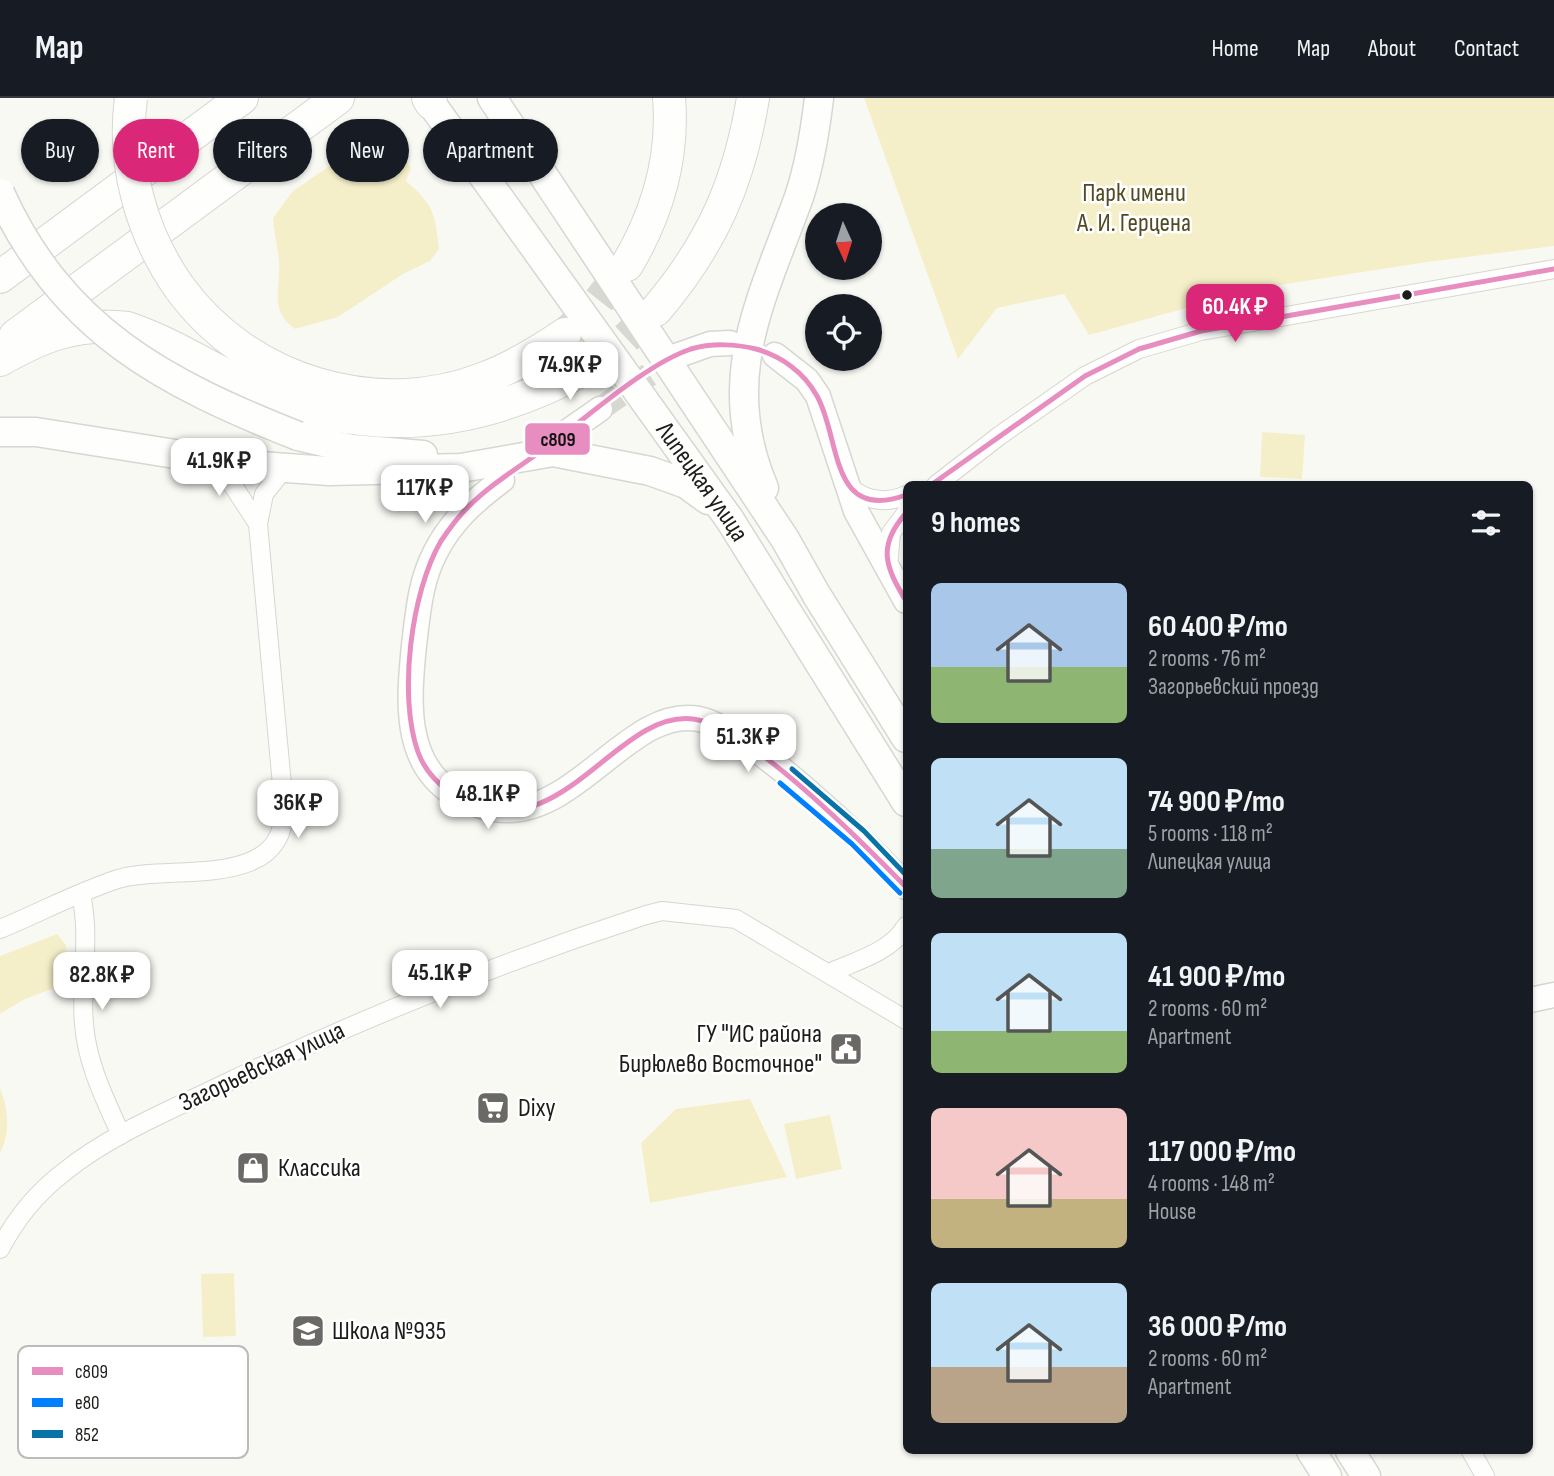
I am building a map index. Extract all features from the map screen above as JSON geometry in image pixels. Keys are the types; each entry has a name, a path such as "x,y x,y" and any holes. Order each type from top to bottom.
{"highway":[{"path":"131,98 130,151 138,198 158,252 179,287 213,327 258,360 304,381 357,393 409,394 463,386 509,368 565,334"},
{"path":"0,277 242,98"},
{"path":"0,347 338,98"},
{"path":"627,265 648,226 664,177 669,149 669,98"},
{"path":"656,310 687,271 721,212 742,154 753,98"},
{"path":"0,360 36,340 67,329 103,326 127,328 283,401 355,419 406,422 450,418 498,408 544,390 589,367"}],"main road":[{"name":"Липецкая улица","path":"492,98 785,539 903,733"},
{"path":"785,539 748,444 743,403 746,355 753,316 812,153 819,98"},
{"name":"Липецкая улица","path":"430,101 730,520 903,797"},
{"path":"0,192 30,249 50,278 109,339 199,394 298,436 322,443 387,453 560,442 686,484 730,520"},
{"path":"0,432 68,436 192,458 284,469 418,471 491,465 560,442"},
{"path":"1313,1454 1327,1476"},
{"path":"1352,1454 1366,1476"}],"street":[{"path":"939,481 1085,376 1139,349 1201,331 1554,269"},
{"path":"676,356 710,344 730,343"},
{"path":"775,355 807,380 818,396 826,413 846,484 903,596"},
{"path":"560,442 600,409"},
{"path":"192,458 232,484 258,524"},
{"path":"0,929 137,875 228,870 261,854 280,834 284,807 258,524 264,494 284,469"},
{"path":"502,480 469,505 446,532 423,584 412,663 412,735 424,764 444,788 486,808 531,807 572,786 661,722 698,719 740,737 858,838 903,884"},
{"path":"846,484 858,495 870,499 898,499 903,496"},
{"path":"888,571 891,533 903,517"},
{"path":"81,895 85,950 84,1026 97,1082 121,1135"},
{"name":"Загорьевская улица","path":"0,1249 31,1203 56,1179 121,1135 326,1035 520,957 662,911 736,919 903,1018"},
{"path":"829,973 886,948 903,932"},
{"path":"886,948 903,945"},
{"path":"1533,999 1554,995"},
{"path":"1473,1454 1485,1476"}],"green space":[{"name":"Парк имени А. И. Герцена","path":"864,98 1554,98 1554,246 1427,262 1221,294 1196,300 1197,305 1089,335 1064,294 997,308 958,359"},
{"path":"326,168 326,182 407,182 432,211 439,249 430,261 403,274 338,317 295,329 281,314 279,306 279,262 273,218 293,191 306,182 312,182 312,178"},
{"path":"1262,432 1305,435 1302,479 1260,477"},
{"path":"57,934 66,945 69,982 23,1000 0,1014 0,956"},
{"path":"0,1088 7,1120 6,1137 0,1153"},
{"path":"750,1099 787,1177 650,1203 641,1143 676,1109"},
{"path":"830,1115 842,1169 796,1179 784,1124"},
{"path":"234,1273 236,1336 203,1337 201,1274"}],"tunnel":[{"path":"565,334 597,303 627,265"},
{"path":"588,367 623,341 656,310"},
{"path":"600,409 676,356"}],"transit line":[{"name":"с809","path":"937,481 1085,376 1139,349 1201,331 1554,269"},
{"name":"с809","path":"903,496 881,501 863,497 850,487 835,453 825,413 817,396 806,380 791,366 765,352 748,347 715,345 691,349 655,366 618,392 497,482 461,515 441,541 422,588 415,615 409,674 409,703 418,752 435,779 461,799 497,810 529,807 558,794 638,735 665,722 693,719 716,726 774,764 835,817 903,884"},
{"name":"с809","path":"903,517 891,536 887,556 893,577 903,595"},
{"name":"852","path":"792,769 864,831 903,872"},
{"name":"е80","path":"780,783 852,844 900,893"}],"place":[{"name":"ГУ \"ИС района Бирюлево Восточное\"","path":"846,1049"},
{"name":"Dixy","path":"493,1108"},
{"name":"Классика","path":"253,1168"},
{"name":"Школа №935","path":"308,1331"}]}
